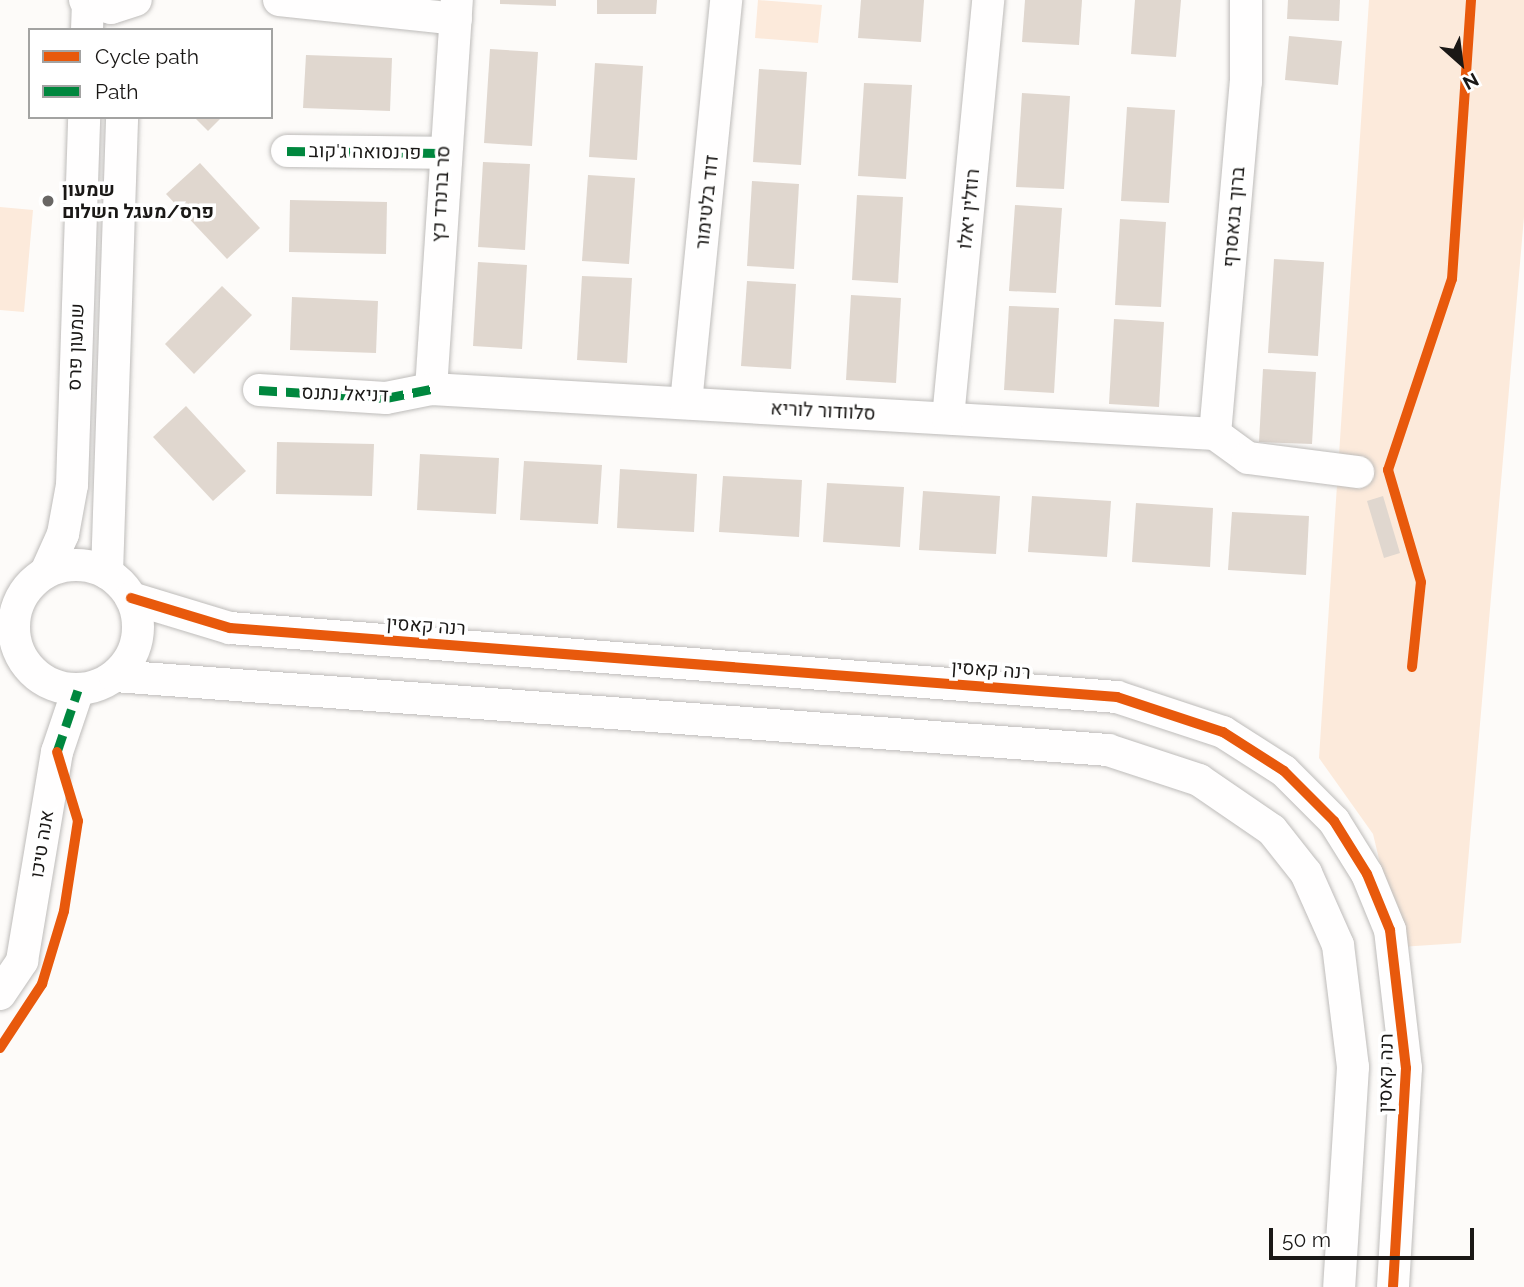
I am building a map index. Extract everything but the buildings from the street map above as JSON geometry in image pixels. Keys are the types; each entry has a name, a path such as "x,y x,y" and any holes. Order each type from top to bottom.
{"street":[{"path":"279,0 457,9"},
{"name":"דוד בלטימור","path":"686,403 726,0"},
{"name":"רוזלין יאלו","path":"948,418 988,0"},
{"name":"ברוך בנאסרף","path":"1215,434 1246,82 1246,0"},
{"name":"סר ברנרד כץ","path":"431,389 443,153 457,9"},
{"path":"87,10 129,12"},
{"name":"שמעון פרס","path":"23,590 63,534 72,485 84,119"},
{"name":"שמעון פרס","path":"107,573 122,119"},
{"name":"פרנסואה ג'קוב","path":"288,150 443,153"},
{"name":"סלוודור לוריא","path":"431,389 1215,434"},
{"name":"דניאל נתנס","path":"259,390 386,398 431,389"},
{"path":"1215,434 1248,458 1358,472"},
{"path":"0,667 78,690 115,676 135,648 131,598 107,573 83,565 23,590 14,639 40,678"},
{"name":"רנה קאסין","path":"131,598 230,628 1117,697 1223,732 1284,771 1334,821 1367,874 1390,930 1406,1068 1393,1287"},
{"name":"רנה קאסין","path":"115,676 1108,750 1199,780 1279,838 1306,873 1338,945 1353,1067 1339,1287"},
{"name":"אנה טיכו","path":"0,994 22,961 57,752 78,690"}],"shaded area":[{"path":"758,0 822,5 818,43 755,38"},
{"path":"1369,0 1524,0 1524,217 1461,943 1400,947 1373,834 1319,758"},
{"path":"0,207 33,210 24,312 0,310"}],"marked path":[{"path":"287,151 443,153"},
{"path":"259,390 386,398 431,389"},
{"path":"57,752 78,690"}],"cycle path":[{"path":"1412,667 1421,582 1388,470 1452,279 1471,0"},
{"path":"131,598 230,628 1117,697 1223,732 1284,771 1334,821 1367,874 1390,930 1406,1068 1393,1287"},
{"path":"0,1048 42,984 64,911 78,821 57,752"}],"place":[{"name":"שמעון פרס/מעגל השלום","path":"48,201"}]}
